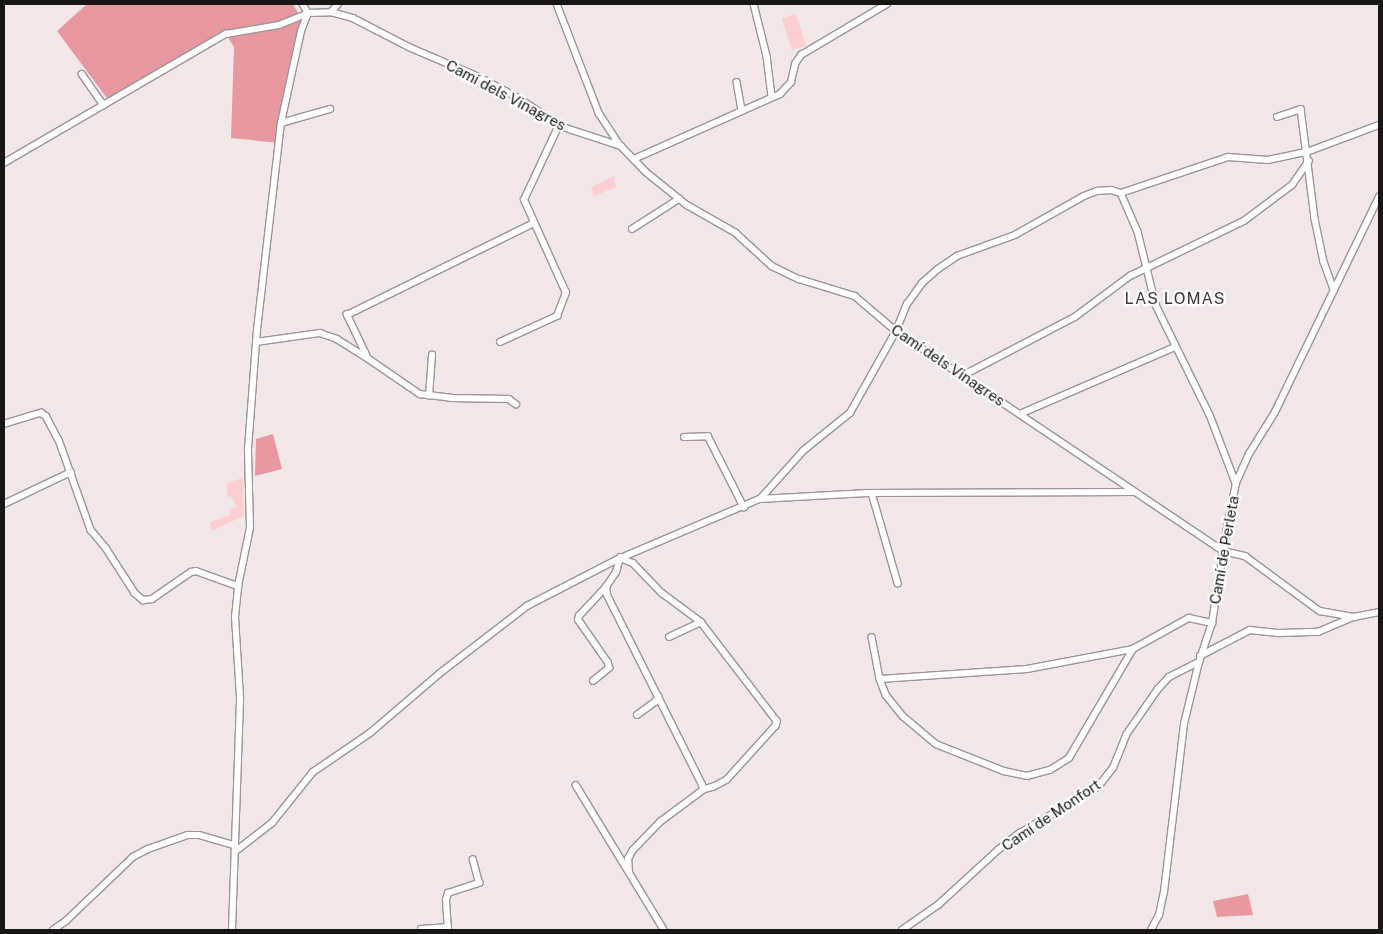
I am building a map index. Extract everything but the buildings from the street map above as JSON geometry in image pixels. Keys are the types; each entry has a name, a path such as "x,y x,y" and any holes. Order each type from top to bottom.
{"street":[{"path":"232,930 240,697 235,617 238,586 250,528 248,450 256,342 281,123 301,31 308,13 303,4"},
{"path":"331,12 338,4"},
{"path":"557,4 599,114 621,146"},
{"path":"754,4 767,56 772,97"},
{"path":"634,159 780,94 791,82 795,64 801,55 868,17 879,6 887,4"},
{"name":"Camí dels Vinagres","path":"4,163 226,34 279,25 308,13 331,12 353,18 409,47 477,76 517,98 559,125 621,146 646,172 679,199 736,233 772,266 800,279 855,296 896,332 1020,414 1132,492 1223,551 1245,556 1320,611 1354,617"},
{"path":"82,74 104,105"},
{"path":"737,82 742,111"},
{"path":"281,123 330,109"},
{"path":"1277,117 1302,109 1315,219 1324,262 1334,290"},
{"path":"500,342 557,316 566,293 524,200 559,125"},
{"path":"235,848 272,822 313,772 370,733 439,674 513,617 551,593 620,558 760,499 803,450 850,413 896,332 907,304 922,284 938,269 957,256 1014,235 1084,196 1111,190 1120,193 1228,157 1268,160 1307,152 1379,125"},
{"path":"962,376 1075,317 1130,276 1244,221 1292,185 1308,161"},
{"path":"1120,193 1138,232 1156,305 1175,348 1210,414 1236,483"},
{"name":"Camí de Perleta","path":"1151,930 1159,915 1164,892 1184,724 1198,662 1212,623 1236,483 1249,454 1275,412 1379,197"},
{"path":"632,229 679,199"},
{"path":"367,357 347,315 534,223"},
{"path":"256,342 320,333 337,339 367,357 412,389 429,396 509,399 516,404"},
{"path":"1020,414 1175,348"},
{"path":"429,396 432,355"},
{"path":"4,424 42,413 46,416 59,440 90,530 106,548 134,593 144,600 152,599 191,572 196,571 238,586"},
{"path":"684,437 708,436 744,507"},
{"path":"4,504 71,472"},
{"path":"760,499 872,493 1132,492"},
{"path":"872,493 898,582"},
{"path":"593,681 609,668 608,662 578,620 579,616 606,587 616,572 620,558"},
{"path":"620,558 633,563 662,593 701,622 777,721 776,726 727,780 703,790 660,822 633,850 628,859 628,872"},
{"path":"606,587 607,595 702,784 703,790"},
{"path":"1200,656 1250,630 1280,633 1318,632 1354,617 1379,612"},
{"path":"880,679 1027,669 1133,649 1189,618 1212,623"},
{"path":"668,637 701,622"},
{"path":"872,638 880,679 886,695 902,716 936,744 1004,771 1027,776 1050,770 1069,758 1133,649"},
{"name":"Camí de Monfort","path":"902,930 938,905 1020,833 1098,787 1113,768 1126,736 1158,689 1169,677 1198,662"},
{"path":"637,715 655,702 658,697"},
{"path":"576,785 664,930"},
{"path":"53,930 66,921 133,857 148,849 188,835 199,835 235,848"},
{"path":"421,929 448,928 446,900 448,893 479,883 473,860"}],"shaded area":[{"path":"87,4 293,4 301,18 279,143 231,138 234,47 226,34 109,101 57,31"},
{"path":"796,14 806,45 792,50 782,19"},
{"path":"614,176 616,187 594,196 591,187"},
{"path":"273,434 282,469 255,476 256,439"},
{"path":"243,478 244,516 211,531 210,522 230,515 230,509 237,507 231,496 228,498 226,483"},
{"path":"1248,894 1253,915 1217,917 1213,901"}],"district":[{"name":"LAS LOMAS","path":"1175,299"}]}
